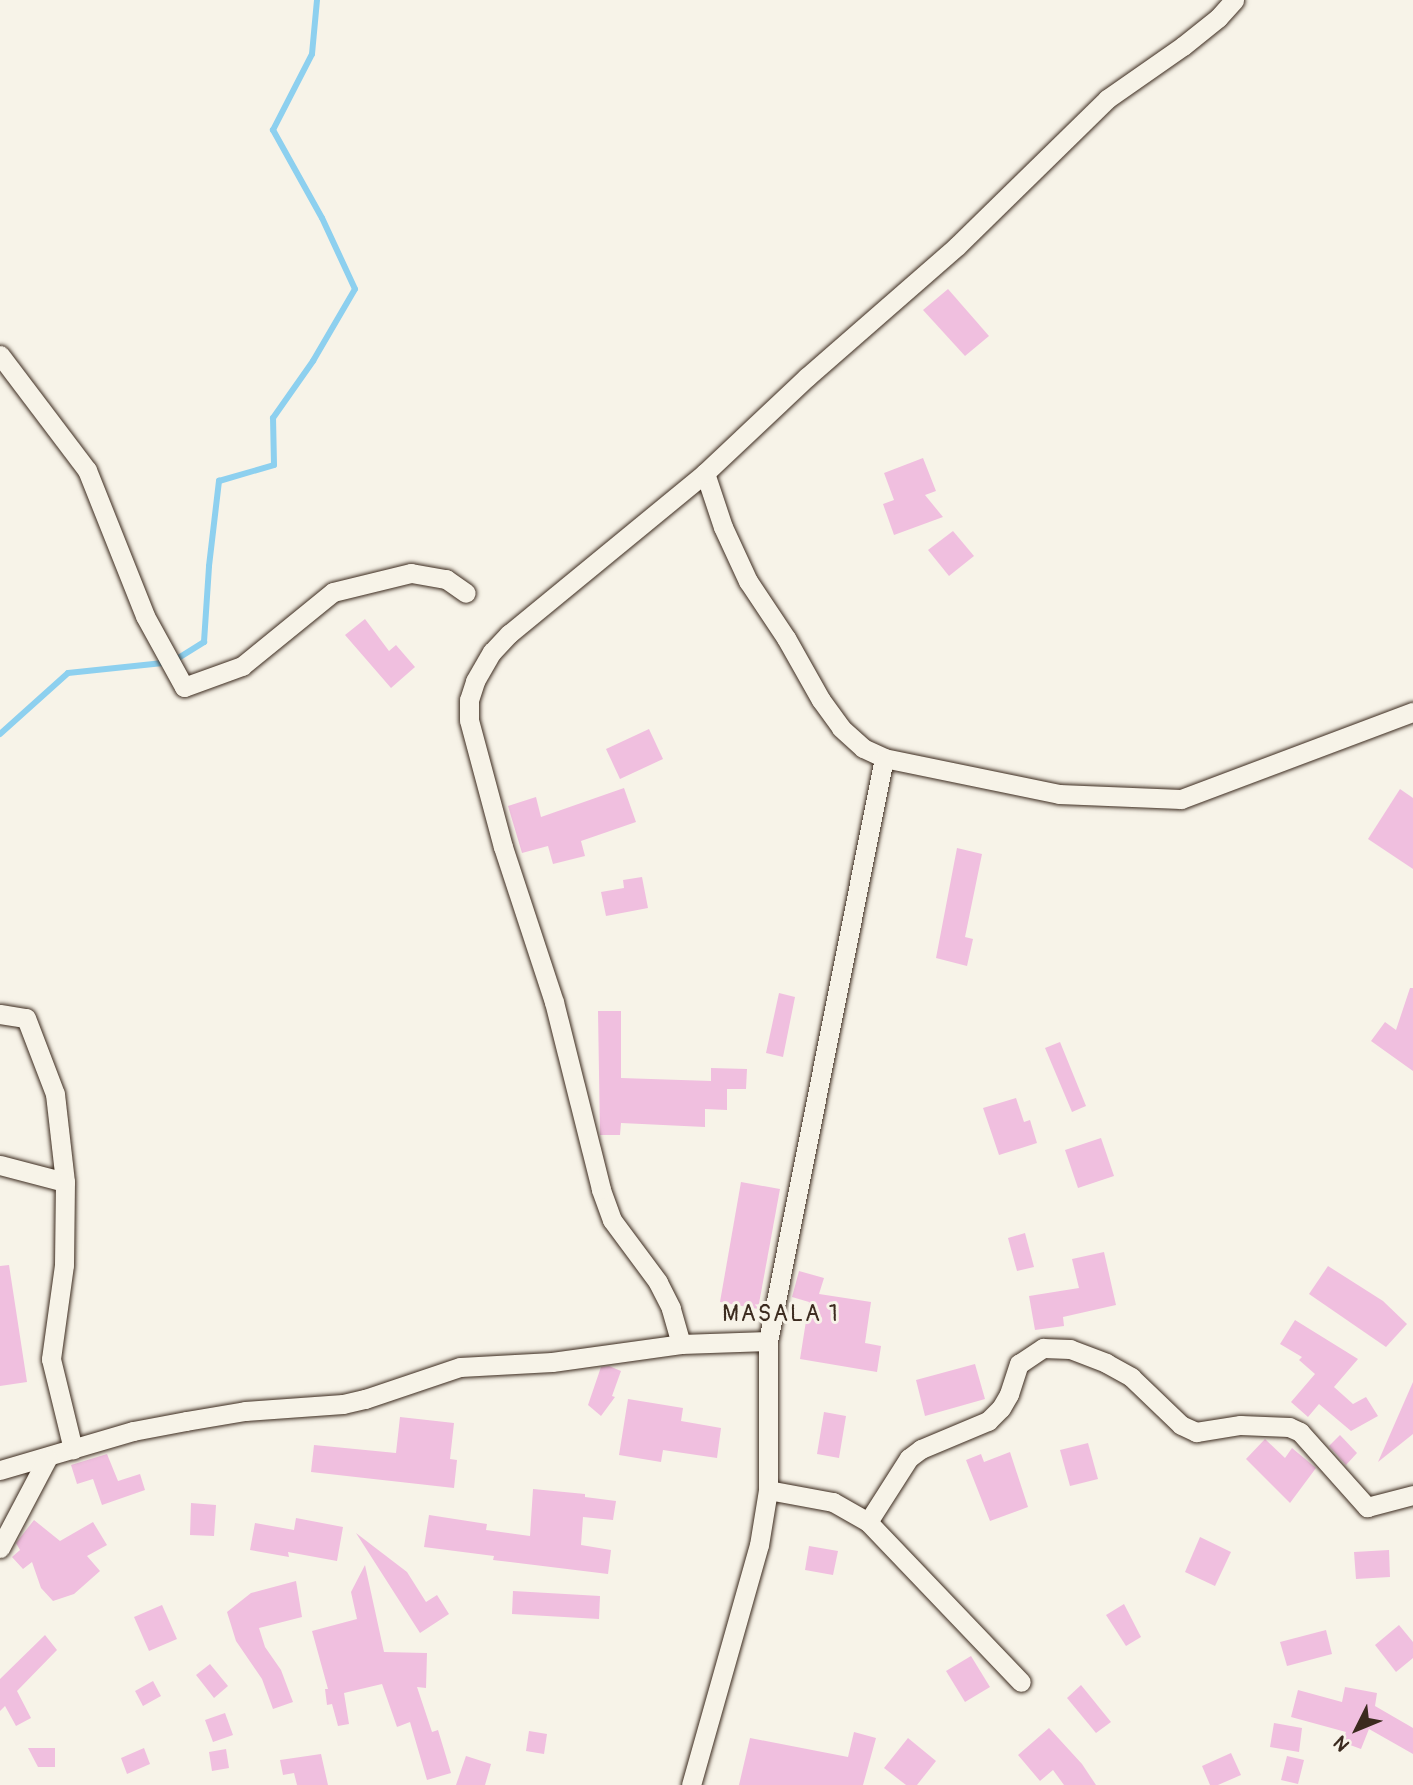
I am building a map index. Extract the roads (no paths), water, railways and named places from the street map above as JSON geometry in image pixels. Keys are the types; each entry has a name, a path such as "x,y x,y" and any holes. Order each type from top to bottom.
{"street":[{"path":"681,1344 671,1308 658,1282 612,1220 601,1189 554,1002 503,847 470,720 469,700 475,681 492,652 509,634 705,473 807,377 957,246 1107,99 1218,18 1234,0"},
{"path":"0,355 86,470 145,616 184,687 242,666 332,592 411,573 446,579 466,593"},
{"path":"705,473 723,527 748,581 821,700 841,728 884,758 1059,794 1181,799 1413,712"},
{"path":"691,1785 759,1545 768,1490 768,1340 884,758"},
{"path":"0,1014 26,1018 55,1094 65,1182 64,1265 51,1359 73,1449"},
{"path":"0,1165 65,1182"},
{"path":"0,1470 47,1459 133,1431 245,1411 343,1404 387,1393 460,1367 552,1362 681,1344 768,1340"},
{"path":"868,1522 909,1458 921,1449 988,1420 1001,1408 1009,1394 1019,1364 1043,1348 1070,1349 1106,1363 1131,1377 1181,1426 1196,1432 1240,1425 1289,1427 1300,1432 1367,1507 1413,1495"},
{"path":"0,1548 47,1459"},
{"path":"768,1490 833,1502 868,1522 1021,1682"}],"waterway":[{"path":"0,734 68,673 172,662 204,642 219,481 274,465 273,418 313,361 355,289 322,218 273,130 312,54 317,0"}],"district":[{"name":"MASALA 1","path":"781,1314"}]}
